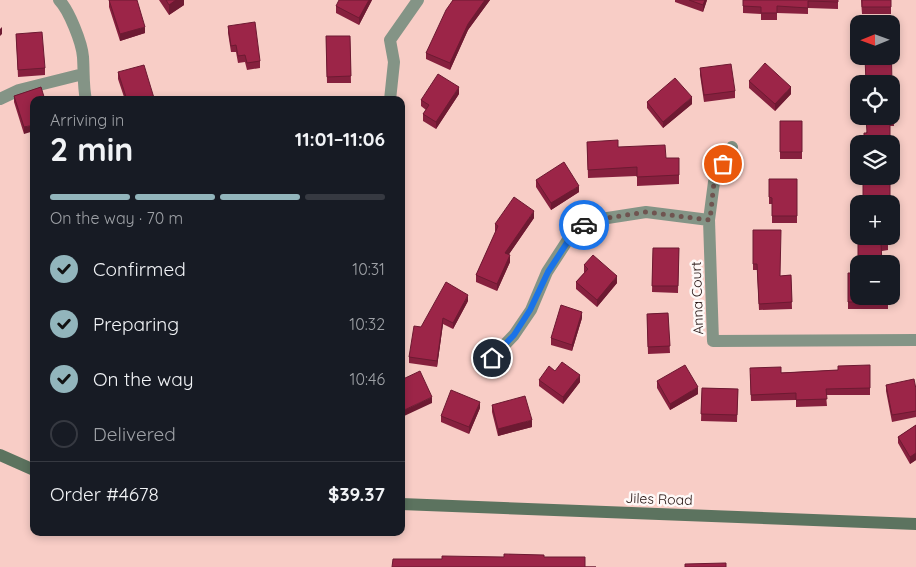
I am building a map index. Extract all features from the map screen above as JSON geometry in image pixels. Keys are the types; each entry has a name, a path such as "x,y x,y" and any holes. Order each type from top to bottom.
{"street":[{"path":"390,96 394,62 390,40 418,0"},
{"path":"63,1 83,55 83,86 85,96"},
{"path":"0,99 19,90 83,74"},
{"name":"Anna Court","path":"732,147 714,182 710,220 713,341 916,340"},
{"path":"492,358 514,335 530,310 548,272 572,235 583,226 601,219 646,212 710,220"},
{"path":"0,455 30,468"},
{"name":"Jiles Road","path":"405,504 916,524"}],"building":[{"path":"109,0 137,0 145,27 120,34"},
{"path":"166,0 176,0 169,5"},
{"path":"339,0 369,0 359,18 336,6"},
{"path":"453,0 485,0 468,24 450,63 426,53 446,10"},
{"path":"689,0 705,0 703,5"},
{"path":"743,0 838,0 838,2 808,1 808,8 777,6 777,13 761,13 761,7 743,6"},
{"path":"862,0 891,0 891,7 862,7"},
{"path":"255,22 260,61 247,63 245,55 238,56 236,45 231,46 228,26"},
{"path":"42,32 45,68 18,70 16,34"},
{"path":"326,36 350,36 351,76 327,77"},
{"path":"765,63 791,87 775,104 749,81"},
{"path":"731,64 735,91 704,95 700,68"},
{"path":"144,65 153,96 126,96 118,72"},
{"path":"865,65 892,65 892,75 866,75"},
{"path":"438,74 459,87 436,122 423,114 429,105 421,100"},
{"path":"675,78 692,97 663,122 647,102"},
{"path":"41,87 44,96 30,96 30,126 24,127 14,96"},
{"path":"780,121 802,121 802,152 780,152"},
{"path":"867,125 890,125 890,135 864,135 864,133 867,133"},
{"path":"618,140 618,147 665,145 666,158 679,158 679,175 637,177 637,167 588,170 587,142"},
{"path":"564,162 579,186 551,203 536,180"},
{"path":"769,179 797,179 797,216 772,216"},
{"path":"863,185 890,185 890,195 863,195"},
{"path":"514,197 534,211 505,253 510,255 497,284 476,275 498,226 495,224"},
{"path":"753,230 781,230 780,276 791,275 792,302 759,304 757,264 753,264"},
{"path":"858,245 881,245 882,255 858,255"},
{"path":"653,248 679,248 678,286 652,286"},
{"path":"593,255 617,276 597,300 576,282 588,269 584,265"},
{"path":"848,273 850,273 850,302 848,302"},
{"path":"446,282 468,295 453,323 443,318 437,361 409,357 414,326 421,327"},
{"path":"561,305 582,312 572,345 551,338"},
{"path":"668,313 670,346 648,347 647,314"},
{"path":"562,362 580,375 563,397 539,380 549,366 555,371"},
{"path":"685,365 698,387 670,404 657,381"},
{"path":"870,365 870,388 826,389 827,399 796,400 796,393 751,395 750,368 781,367 781,373 838,370 838,366"},
{"path":"420,371 432,397 405,410 405,378"},
{"path":"914,379 916,411 892,415 886,385"},
{"path":"702,388 738,389 737,415 701,414"},
{"path":"451,390 480,402 469,427 441,416"},
{"path":"525,396 532,420 498,429 492,405"},
{"path":"916,425 916,453 910,457 898,437"},
{"path":"504,554 544,555 544,557 585,557 585,567 392,567 393,559 442,559 442,556 504,557"},
{"path":"726,563 726,567 685,567 685,564"}],"way so far":[{"path":"584,225 601,219 646,212 710,220 714,182 723,164"}],"route":[{"path":"492,358 514,335 530,310 548,272 572,235 584,225"}]}
